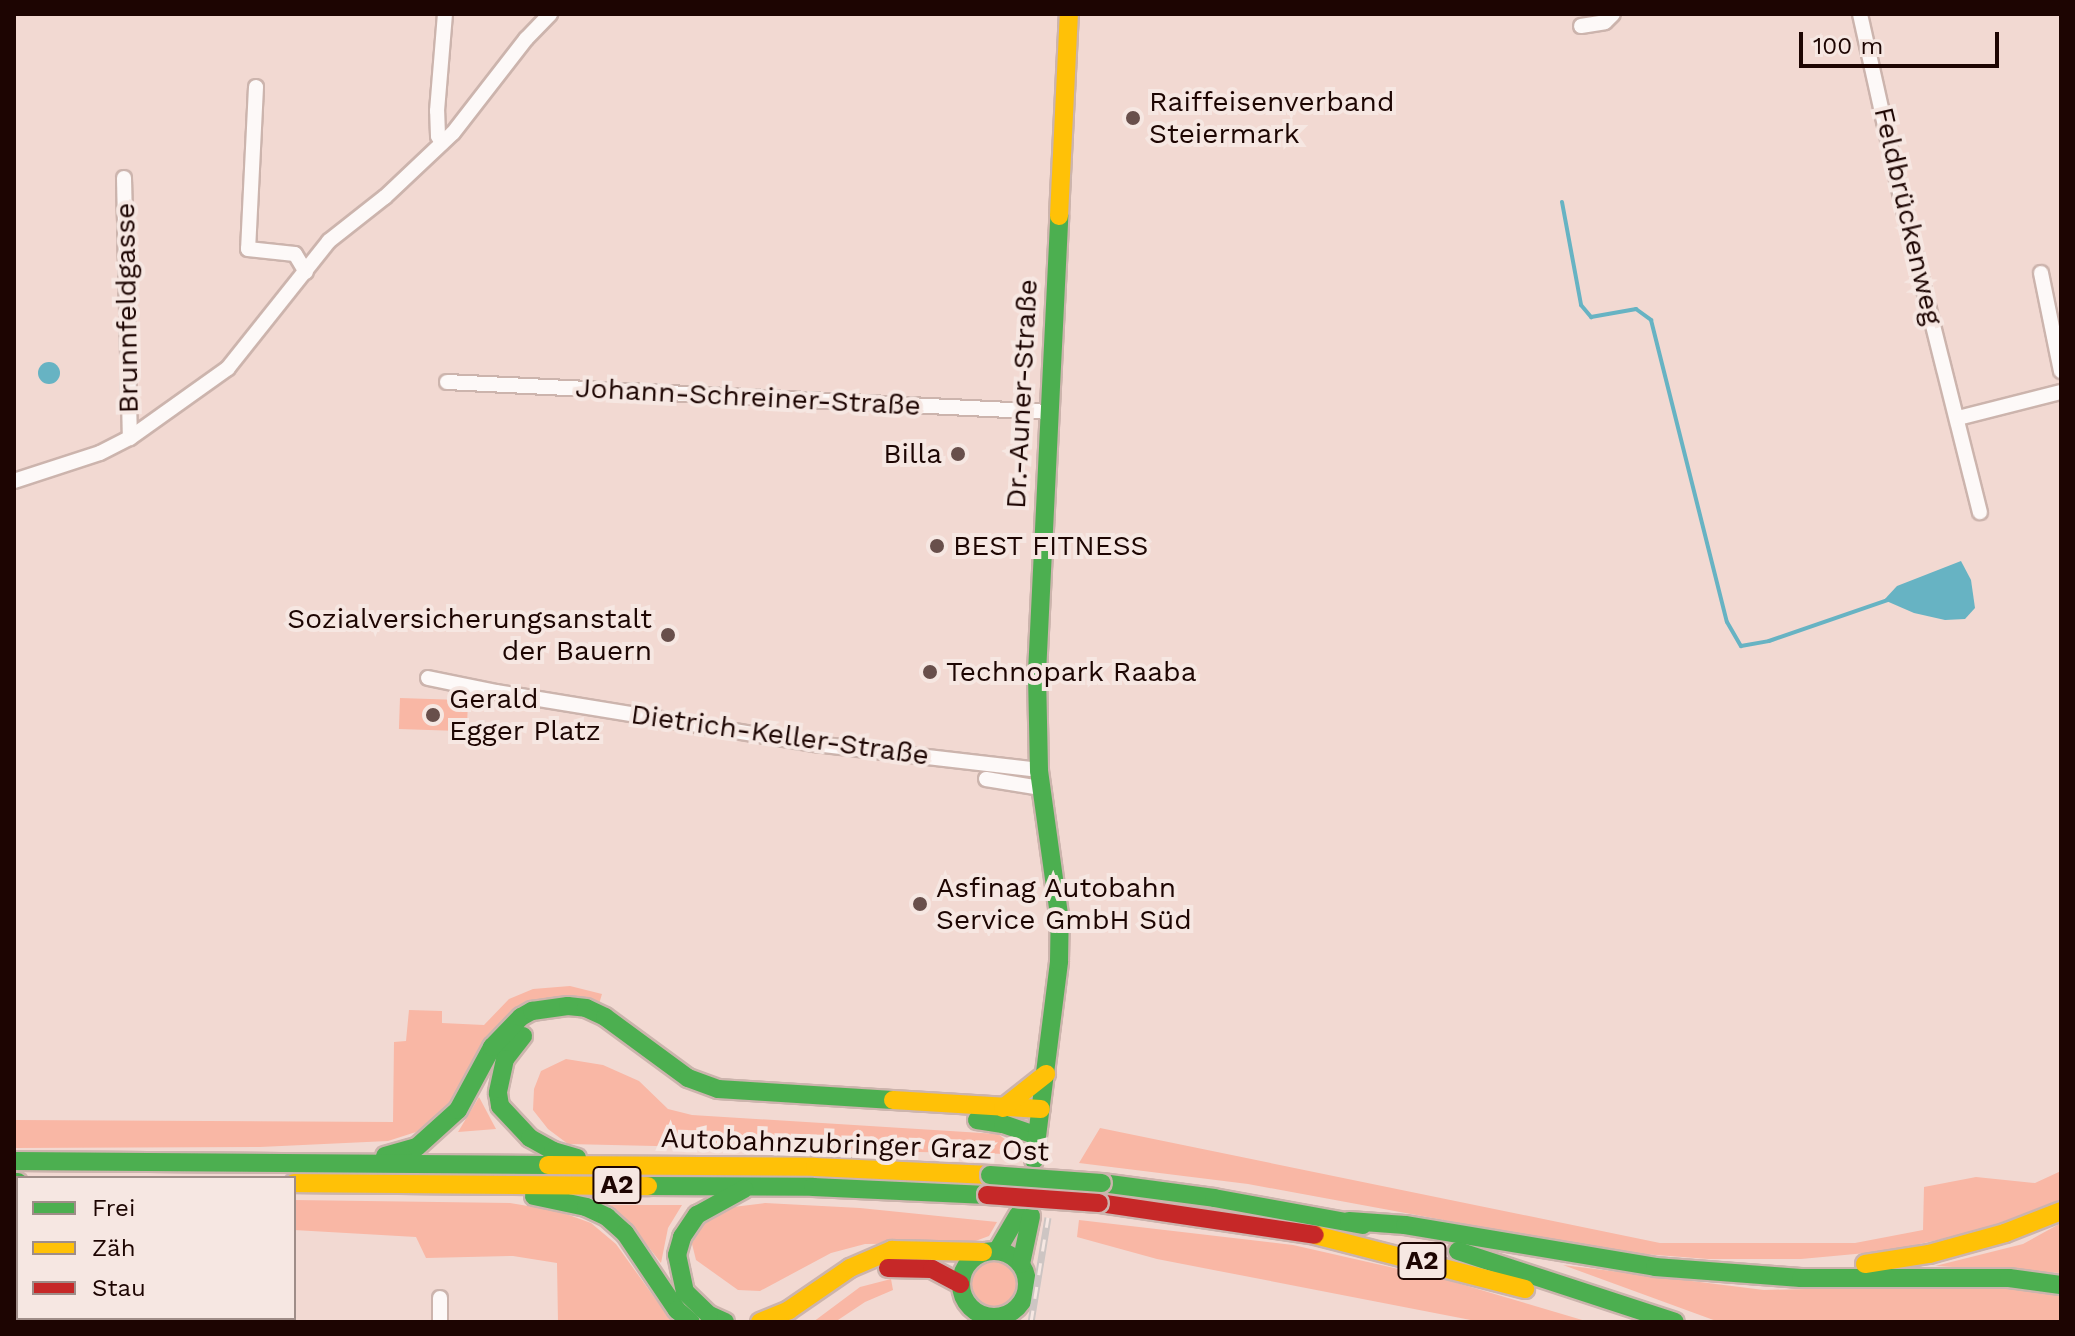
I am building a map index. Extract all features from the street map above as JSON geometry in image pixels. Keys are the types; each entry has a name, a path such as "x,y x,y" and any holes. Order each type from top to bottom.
{"main road":[{"name":"Dr.-Auner-Straße","path":"1034,1160 1054,1016 1060,922 1040,779 1037,673 1069,14"},
{"path":"367,1163 417,1147 444,1124 458,1110 492,1047 521,1017 532,1011 568,1006 586,1008 605,1017 688,1078 718,1089 1041,1109"},
{"path":"595,1164 553,1151 530,1138 500,1106 498,1093 505,1059 514,1044 536,1026 562,1021 599,1032 670,1085 715,1105 980,1120 1037,1136"},
{"path":"1003,1108 1046,1074"},
{"name":"Autobahnzubringer Graz Ost","path":"14,1161 815,1167 1102,1183 1349,1221 1525,1270 1675,1322"},
{"name":"Autobahnzubringer Graz Ost","path":"296,1183 750,1186 987,1195 1099,1203 1328,1237 1506,1283 1628,1322"},
{"path":"484,1184 586,1207 607,1217 625,1233 677,1310 691,1322"},
{"path":"725,1322 709,1315 685,1292 677,1255 682,1237 697,1215 750,1186"},
{"path":"1766,1273 1929,1254 2005,1233 2061,1211"},
{"path":"1024,1215 1021,1264 1028,1285 1021,1303 1010,1314 996,1317 976,1312 966,1302 960,1284 969,1263 990,1252 1024,1215"},
{"path":"1349,1221 1405,1225 1655,1267 1801,1278 2009,1278 2061,1285"},
{"path":"760,1322 789,1310 859,1263 892,1250 990,1252 1011,1255 1021,1264"},
{"path":"800,1322 839,1292 886,1268 932,1269 960,1284"}],"street":[{"path":"442,143 438,136 437,111 445,14"},
{"path":"14,481 100,453 130,438 228,368 329,241 385,197 442,143 550,14"},
{"path":"1581,26 1605,22 1613,14"},
{"name":"Feldbrückenweg","path":"1860,14 1901,198 1980,512"},
{"path":"256,87 248,249 295,254 306,272"},
{"name":"Brunnfeldgasse","path":"124,178 130,438"},
{"path":"2041,273 2061,371"},
{"name":"Johann-Schreiner-Straße","path":"447,382 1049,412"},
{"path":"1958,418 2061,392"},
{"name":"Dietrich-Keller-Straße","path":"428,678 804,743 1040,779"},
{"path":"986,779 1040,779"},
{"path":"440,1298 440,1322"}],"shaded area":[{"name":"Gerald Egger Platz","path":"400,698 468,700 467,731 399,729"},
{"path":"570,986 602,994 599,1004 548,1000 442,1112 416,1132 388,1141 260,1147 14,1148 14,1120 393,1122 394,1042 406,1041 409,1010 442,1011 442,1023 484,1025 509,999 533,989"},
{"path":"566,1059 603,1065 639,1081 668,1109 692,1115 998,1134 1010,1143 1010,1154 568,1144 548,1129 533,1110 534,1089 541,1071"},
{"path":"479,1097 496,1129 458,1132"},
{"path":"1100,1128 1660,1243 1855,1243 1923,1230 1924,1187 1976,1177 2035,1183 2061,1171 2061,1199 2005,1225 1888,1251 1801,1259 1708,1259 1617,1252 1248,1184 1079,1163"},
{"path":"296,1200 510,1203 558,1211 591,1223 616,1244 672,1322 558,1322 557,1263 513,1256 426,1258 416,1237 296,1230"},
{"path":"765,1203 860,1208 997,1222 989,1236 970,1243 865,1244 831,1253 760,1291 738,1290 696,1260 691,1240 704,1224 725,1208"},
{"path":"605,1205 682,1205 668,1228 661,1263 632,1226"},
{"path":"1079,1220 1293,1245 1447,1280 1589,1322 1481,1322 1157,1259 1077,1237"},
{"path":"2061,1223 2061,1273 1935,1266 2023,1244"},
{"path":"993,1259 1010,1266 1017,1283 1010,1300 993,1307 976,1300 969,1283 976,1266"},
{"path":"1563,1265 1764,1290 1921,1286 2036,1289 2061,1295 2061,1322 1719,1322"},
{"path":"891,1279 893,1290 865,1302 835,1322 813,1322 860,1287"}],"water":[{"path":"49,362 57,365 60,373 57,381 49,384 41,381 38,373 41,365"},
{"path":"1961,561 1971,580 1975,608 1965,619 1945,620 1914,613 1884,600 1897,586"}],"waterway":[{"path":"1562,202 1581,305 1591,317 1636,309 1651,320 1727,622 1741,646 1769,641 1888,600"}],"railway":[{"path":"1031,1322 1048,1217"}],"traffic: fast":[{"path":"1034,1160 1059,961 1060,922 1039,770 1037,673 1059,216"},
{"path":"385,1156 417,1147 458,1110 492,1047 521,1017 532,1011 568,1006 586,1008 605,1017 688,1078 718,1089 893,1100"},
{"path":"523,1036 505,1059 498,1093 500,1106 530,1138 553,1151 577,1158"},
{"path":"977,1120 1003,1124 1037,1136"},
{"path":"14,1161 548,1165"},
{"path":"990,1175 1102,1183"},
{"path":"1102,1183 1214,1198 1363,1225"},
{"path":"648,1186 813,1187 987,1195"},
{"path":"725,1322 709,1315 685,1292 677,1255 682,1237 697,1215 744,1189"},
{"path":"534,1196 586,1207 607,1217 625,1233 677,1310 691,1322"},
{"path":"997,1251 1018,1215"},
{"path":"1021,1264 1031,1216"},
{"path":"1349,1221 1405,1225 1655,1267 1801,1278 2009,1278 2061,1285"},
{"path":"988,1251 1000,1251 1012,1256 1022,1266 1027,1284 1025,1297 1012,1312 1000,1317 988,1317 976,1312 966,1302 961,1290 961,1278 966,1266 976,1256 988,1251"},
{"path":"1458,1251 1675,1322"}],"traffic: slow":[{"path":"1059,216 1069,14"},
{"path":"1003,1108 1046,1074"},
{"path":"893,1100 1041,1109"},
{"path":"548,1165 815,1167 990,1175"},
{"path":"296,1183 648,1186"},
{"path":"1865,1264 1929,1254 2005,1233 2061,1211"},
{"path":"1315,1235 1525,1289"},
{"path":"760,1322 789,1310 850,1268 892,1250 983,1252"}],"traffic: jam":[{"path":"987,1195 1099,1203"},
{"path":"1099,1203 1315,1235"},
{"path":"888,1268 932,1269 960,1284"}],"place":[{"name":"Raiffeisenverband Steiermark","path":"1133,118"},
{"name":"Billa","path":"958,454"},
{"name":"BEST FITNESS","path":"937,546"},
{"name":"Sozialversicherungsanstalt der Bauern","path":"668,635"},
{"name":"Technopark Raaba","path":"930,672"},
{"name":"Gerald Egger Platz","path":"433,715"},
{"name":"Asfinag Autobahn Service GmbH Süd","path":"920,904"}]}
